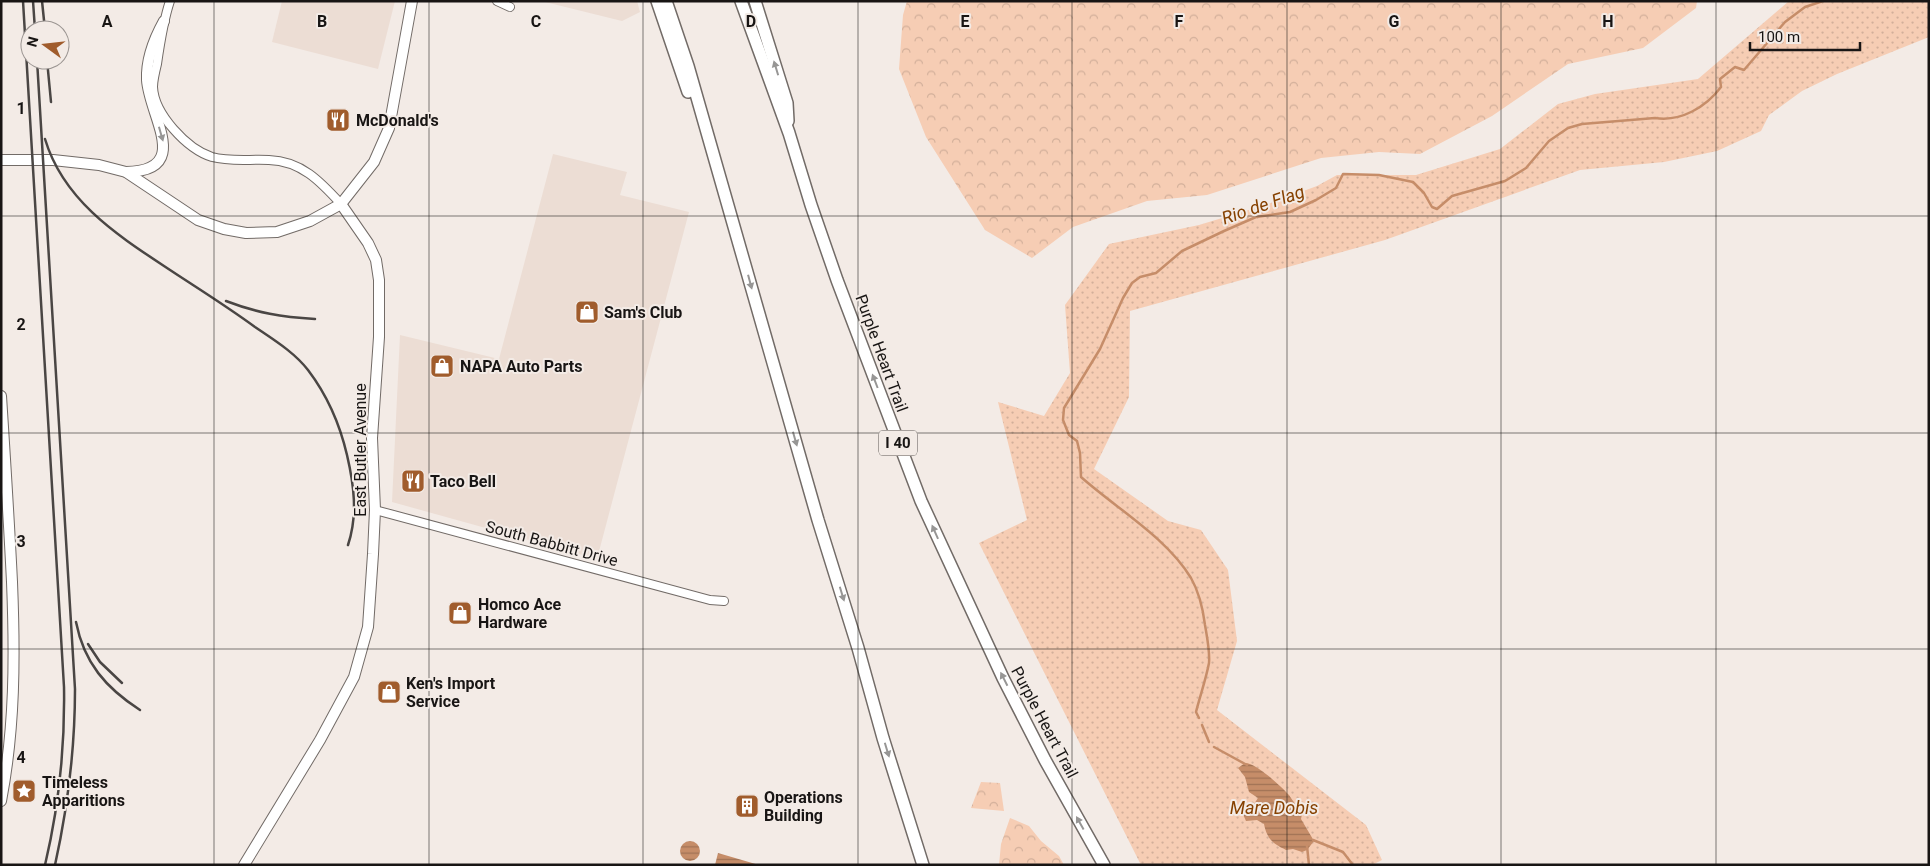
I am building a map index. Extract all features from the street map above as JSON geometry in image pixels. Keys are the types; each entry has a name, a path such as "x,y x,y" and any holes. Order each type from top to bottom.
{"highway":[{"path":"657,1 731,231 741,249"},
{"path":"666,1 688,66 818,520 923,865"},
{"name":"Purple Heart Trail","path":"741,1 789,133 837,280 922,501 1003,678 1045,760 1104,865"},
{"path":"755,1 787,103 789,133"}],"main road":[{"path":"126,172 198,220 224,229 246,233 277,232 310,221 341,204 374,162 388,128 412,1"},
{"path":"1,160 53,160 99,166 126,172 140,172 154,166 163,153 163,138 148,91 147,78 152,43 164,21"},
{"name":"East Butler Avenue","path":"244,865 320,740 354,678 368,627 375,510 372,438 378,337 379,280 376,260 368,243 341,204"},
{"path":"1,396 9,527 14,659 11,736 1,801"}],"street":[{"path":"170,1 164,21 153,86 159,107 168,122 199,152 211,157 238,160 270,160 294,165 320,180 341,204"},
{"path":"497,1 510,7"},
{"name":"South Babbitt Drive","path":"375,510 704,598 724,601"}],"shaded area":[{"path":"282,1 395,1 378,69 272,42"},
{"path":"541,1 637,1 640,12 622,21"},
{"path":"553,154 627,172 620,195 689,212 597,559 392,502 400,335 499,359"}],"green space":[{"path":"907,1 1697,1 1696,8 1643,48 1568,64 1492,116 1420,154 1379,152 1321,158 1207,195 1147,201 1073,227 1032,258 985,230 926,137 899,69 903,15"},
{"path":"1789,1 1929,1 1929,37 1837,74 1802,91 1769,115 1761,131 1717,151 1664,162 1580,170 1385,240 1130,311 1129,397 1094,469 1168,521 1201,530 1228,570 1237,641 1217,710 1366,825 1382,860 1372,865 1141,865 979,543 1027,520 998,402 1044,416 1070,373 1065,305 1109,244 1199,225 1265,205 1317,186 1337,175 1416,175 1500,149 1558,104 1595,94 1698,79"},
{"path":"981,782 1000,783 1004,811 971,808"},
{"path":"1010,818 1029,826 1041,841 1059,856 1064,865 999,865 1001,844"}],"water":[{"name":"Mare Dobis","path":"1245,763 1262,771 1289,795 1302,814 1301,819 1314,841 1307,850 1302,852 1293,849 1286,850 1277,846 1267,834 1264,824 1257,820 1246,821 1242,812 1246,805 1254,804 1258,798 1249,792 1245,777 1238,768"},
{"path":"690,841 697,844 700,851 697,858 690,861 683,858 680,851 683,844"},
{"path":"718,853 759,865 715,865"}],"waterway":[{"name":"Rio de Flag","path":"1199,718 1196,712 1208,669 1209,654 1202,607 1194,583 1181,563 1155,536 1081,477 1080,453 1077,441 1069,435 1063,420 1064,408 1100,349 1123,298 1132,283 1140,277 1156,273 1182,251 1224,231 1256,217 1290,212 1316,200 1336,188 1343,174 1379,175 1413,182 1424,193 1432,207 1437,209 1452,196 1505,181 1526,168 1549,141 1568,128 1582,124 1655,118 1665,119 1683,115 1708,101 1721,87 1720,79 1735,67 1744,70 1785,22 1805,7 1823,1"},
{"name":"Rio de Flag","path":"1202,725 1209,742"},
{"name":"Rio de Flag","path":"1214,747 1247,765"},
{"path":"1313,840 1343,852 1353,865"},
{"name":"Rio de Flag","path":"1307,846 1309,865"}],"railway":[{"path":"23,1 64,687 60,776 54,821 45,865"},
{"path":"33,1 34,20"},
{"path":"42,1 44,20"},
{"path":"38,70 75,689 74,734 70,777 55,865"},
{"path":"48,70 51,102"},
{"path":"45,139 53,160 64,180 92,213 145,254 283,347 308,370 332,411 347,455 354,500 353,522 348,545"},
{"path":"226,301 270,314 315,319"},
{"path":"76,622 85,650 98,673 117,693 140,710"},
{"path":"88,644 100,662 122,683"}],"place":[{"name":"McDonald's","path":"338,120"},
{"name":"Sam's Club","path":"587,312"},
{"name":"NAPA Auto Parts","path":"442,366"},
{"name":"Taco Bell","path":"413,481"},
{"name":"Homco Ace Hardware","path":"460,613"},
{"name":"Ken's Import Service","path":"389,692"},
{"name":"Timeless Apparitions","path":"24,791"},
{"name":"Operations Building","path":"747,806"}]}
